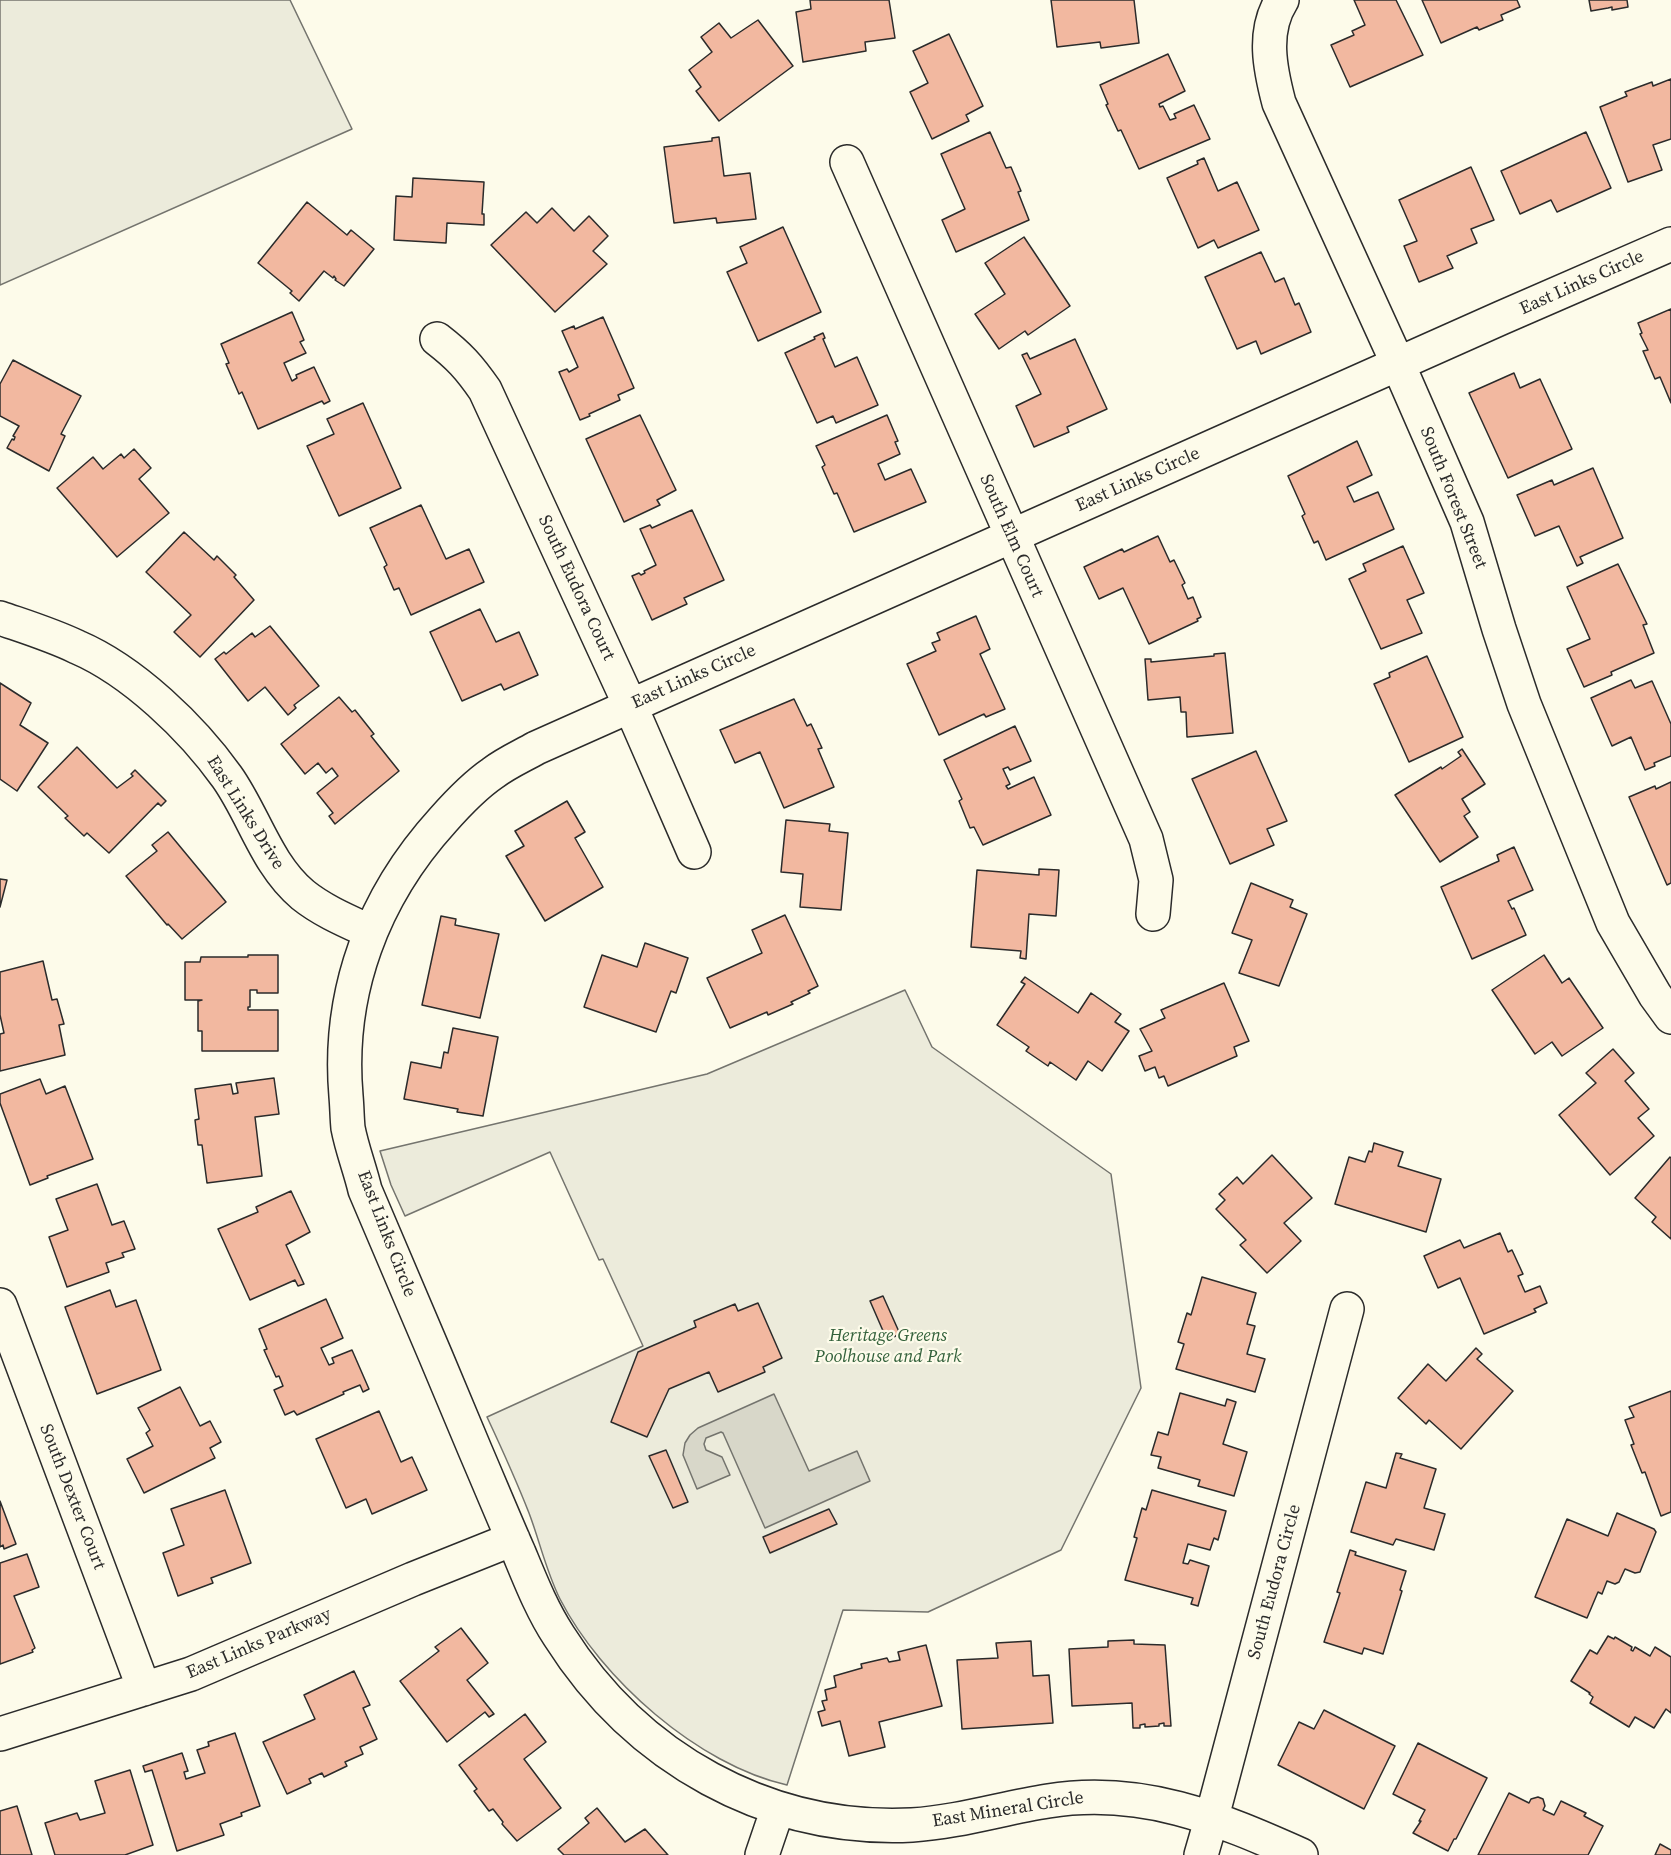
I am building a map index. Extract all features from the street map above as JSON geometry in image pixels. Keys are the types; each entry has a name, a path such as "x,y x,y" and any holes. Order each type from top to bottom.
{"street":[{"name":"South Forest Street","path":"1272,3 1269,39 1271,72 1279,103 1467,522 1524,704 1613,923 1655,995 1671,1017"},
{"name":"South Elm Court","path":"847,162 1146,839 1156,880 1153,914"},
{"name":"East Links Circle","path":"513,1539 365,1190 348,1127 344,1044 349,1005 361,954 381,908 402,872 429,836 461,800 493,773 536,748 1671,244"},
{"name":"South Eudora Court","path":"437,339 468,365 484,390 630,705 694,852"},
{"name":"East Links Drive","path":"0,618 79,647 134,682 174,715 203,746 228,778 270,855 285,877 321,908 371,932"},
{"name":"South Dexter Court","path":"0,1305 144,1689"},
{"name":"South Eudora Circle","path":"1201,1855 1347,1309"},
{"name":"East Links Parkway","path":"0,1734 191,1674 413,1578 513,1539"},
{"name":"East Mineral Circle","path":"513,1539 539,1601 557,1634 579,1667 606,1700 663,1751 697,1773 737,1792 778,1808 826,1819 872,1825 913,1825 956,1820 1047,1801 1083,1797 1118,1797 1151,1801 1212,1818 1301,1855"},
{"path":"762,1855 778,1808"}],"green space":[{"path":"0,0 290,0 352,129 0,285"},
{"name":"Heritage Greens Poolhouse and Park","path":"905,990 932,1047 1111,1174 1141,1388 1061,1550 928,1612 843,1610 787,1785 753,1775 720,1759 687,1738 626,1688 600,1659 560,1599 524,1501 487,1417 643,1346 603,1259 599,1260 550,1152 405,1216 391,1185 380,1151 707,1074"}],"shaded area":[{"path":"774,1394 809,1471 857,1451 870,1481 765,1528 723,1433 706,1438 704,1444 706,1450 722,1457 730,1475 697,1489 683,1455 685,1443 698,1428"}],"building":[{"path":"810,0 889,0 895,38 865,42 866,51 803,62 796,12 811,9"},
{"path":"1051,0 1134,0 1139,43 1101,48 1100,42 1057,47"},
{"path":"1354,0 1396,0 1423,55 1350,87 1331,45 1354,35 1352,31 1365,25"},
{"path":"1422,0 1517,0 1520,7 1501,15 1503,20 1479,30 1477,27 1441,43"},
{"path":"1589,0 1627,0 1628,7 1591,11"},
{"path":"758,20 793,66 719,121 696,91 701,87 689,70 712,52 701,37 719,23 731,38"},
{"path":"949,34 983,106 966,115 969,121 932,139 910,92 928,83 913,51"},
{"path":"1168,54 1185,91 1159,104 1160,107 1163,106 1170,120 1176,118 1174,114 1194,105 1210,139 1139,169 1121,130 1118,131 1100,85"},
{"path":"1671,79 1671,139 1653,145 1662,170 1628,182 1600,107 1627,96 1625,92 1652,82 1653,86"},
{"path":"990,132 1006,168 1011,167 1029,220 956,252 942,220 965,209 941,154"},
{"path":"1586,132 1611,188 1557,212 1551,200 1520,214 1501,171"},
{"path":"719,137 724,176 750,173 756,219 717,223 716,218 674,223 664,147 712,141 712,138"},
{"path":"1204,158 1218,191 1237,182 1259,230 1218,248 1214,240 1198,248 1167,178 1198,164 1197,161"},
{"path":"1471,167 1494,220 1471,229 1477,243 1447,256 1453,268 1419,282 1404,246 1417,241 1399,200"},
{"path":"413,178 484,182 482,214 484,214 484,225 447,223 446,243 394,240 396,196 412,197"},
{"path":"307,202 347,235 351,230 374,249 344,286 335,280 334,276 333,278 324,271 299,301 290,293 292,291 258,263"},
{"path":"552,208 574,231 589,216 608,236 593,251 607,264 555,312 491,245 526,212 537,223"},
{"path":"783,227 821,312 758,341 727,272 747,263 740,247"},
{"path":"1024,237 1070,306 1028,335 1025,331 999,349 975,314 1005,294 985,263"},
{"path":"1261,252 1275,282 1284,278 1295,305 1299,303 1311,332 1261,354 1256,341 1237,349 1205,277"},
{"path":"1671,309 1671,403 1660,377 1655,379 1643,351 1648,350 1640,334 1642,333 1638,323"},
{"path":"292,312 304,340 300,342 306,353 284,363 292,381 297,378 296,375 314,367 330,401 324,404 322,401 258,429 242,392 239,394 226,364 229,363 221,344"},
{"path":"603,317 634,388 618,395 620,400 580,420 559,372 567,369 569,372 578,367 562,331 574,326 575,329"},
{"path":"823,333 825,338 823,339 835,367 857,357 878,405 836,423 833,416 817,423 785,353"},
{"path":"1075,339 1107,409 1067,427 1069,432 1034,447 1016,406 1041,394 1022,355 1027,353 1030,359"},
{"path":"13,360 81,396 61,434 65,436 49,471 7,448 12,439 14,440 13,436 19,426 0,416 0,384"},
{"path":"1514,373 1520,388 1540,379 1572,449 1508,478 1469,393"},
{"path":"363,403 401,488 339,516 307,446 334,434 327,419"},
{"path":"640,415 676,490 657,500 660,505 624,522 586,439"},
{"path":"887,415 898,441 895,442 900,454 878,464 885,480 911,469 926,502 854,532 837,493 834,494 822,467 825,465 816,446"},
{"path":"1357,441 1372,475 1347,487 1354,502 1378,492 1394,529 1326,560 1318,541 1314,543 1302,516 1305,514 1288,476"},
{"path":"134,449 151,468 139,479 169,513 117,557 57,488 93,457 103,469 121,454 124,458"},
{"path":"1593,468 1623,538 1580,557 1583,563 1577,566 1559,526 1535,536 1517,495 1552,480 1554,485"},
{"path":"421,505 446,559 469,549 484,582 411,615 399,588 394,590 384,567 387,565 370,528"},
{"path":"692,510 724,580 684,598 687,604 652,620 632,576 639,573 641,575 656,565 640,529 650,525 652,528"},
{"path":"184,532 214,560 217,556 236,575 234,577 254,600 200,657 174,632 191,615 146,572"},
{"path":"1158,536 1170,562 1174,560 1185,583 1182,585 1188,599 1193,597 1201,617 1197,619 1198,621 1149,644 1123,588 1099,599 1084,567 1122,549 1124,552"},
{"path":"1403,546 1424,593 1407,600 1422,633 1381,649 1349,579 1366,571 1363,564"},
{"path":"1618,564 1647,624 1643,625 1654,653 1584,687 1567,649 1590,639 1567,587"},
{"path":"480,609 496,642 519,632 538,675 504,690 501,684 462,701 430,632"},
{"path":"976,616 990,649 980,654 1005,709 986,717 984,714 939,735 907,664 936,651 932,643 940,640 937,633"},
{"path":"270,626 319,686 294,705 296,708 288,715 265,687 248,701 215,659 224,652 226,654 252,633 255,637"},
{"path":"1225,653 1233,733 1187,737 1186,712 1181,712 1180,697 1148,700 1145,659 1151,659 1151,662"},
{"path":"1427,656 1463,737 1409,762 1374,684 1390,677 1389,673"},
{"path":"1631,680 1635,688 1652,681 1671,724 1671,756 1654,763 1655,766 1645,770 1631,737 1612,746 1591,698"},
{"path":"0,683 31,703 20,725 48,743 17,791 0,779"},
{"path":"339,697 352,712 355,710 374,734 371,736 399,771 335,824 329,816 333,813 317,793 338,776 332,768 326,773 318,763 305,774 281,744"},
{"path":"794,699 807,726 811,724 822,748 818,749 834,787 784,808 760,752 735,763 720,730"},
{"path":"1015,726 1031,761 1010,770 1008,767 1003,769 1010,784 1006,786 1008,789 1034,777 1051,815 983,845 974,827 970,828 959,801 962,799 944,760"},
{"path":"77,747 117,788 133,776 131,774 135,770 166,801 161,806 158,803 109,853 87,833 84,836 65,818 68,816 38,787"},
{"path":"1462,749 1485,784 1462,799 1470,812 1464,816 1478,837 1440,862 1395,795 1461,756 1458,752"},
{"path":"1256,751 1287,821 1267,829 1274,845 1230,864 1192,779"},
{"path":"1671,782 1671,883 1667,885 1629,797"},
{"path":"567,801 585,832 575,838 603,887 545,921 506,856 524,846 515,831"},
{"path":"786,820 830,824 829,831 848,833 841,910 800,907 803,874 781,872"},
{"path":"168,832 226,902 182,939 167,925 126,876 157,851 152,845"},
{"path":"1514,847 1533,890 1508,901 1512,909 1514,908 1526,935 1472,959 1441,887 1499,861 1497,855"},
{"path":"1039,869 1059,870 1056,916 1029,914 1026,959 1020,958 1021,951 971,947 977,870 1039,875"},
{"path":"0,879 7,880 0,907"},
{"path":"1251,883 1293,900 1290,907 1307,914 1279,986 1239,973 1252,940 1232,933"},
{"path":"785,915 818,986 808,991 810,993 791,1002 793,1004 730,1028 707,978 762,953 752,930"},
{"path":"441,916 456,919 455,925 499,934 480,1018 422,1005"},
{"path":"645,943 688,958 676,993 671,991 656,1032 584,1007 602,955 637,967"},
{"path":"248,955 278,955 278,993 257,993 257,990 250,990 248,1010 278,1010 278,1051 202,1051 202,1031 198,1031 198,1001 202,1000 185,1000 185,962 200,962 201,957 248,957"},
{"path":"1544,955 1562,983 1569,978 1603,1028 1562,1056 1552,1042 1535,1054 1492,990"},
{"path":"43,961 52,1000 57,999 64,1024 59,1025 65,1055 0,1071 0,1034 4,1033 0,1015 0,972"},
{"path":"1025,977 1078,1013 1091,993 1121,1014 1115,1022 1129,1031 1102,1071 1088,1061 1076,1080 1050,1062 1048,1066 1026,1051 1029,1047 997,1025 1025,984 1021,982"},
{"path":"1224,983 1249,1041 1234,1047 1237,1056 1168,1086 1164,1076 1159,1078 1155,1067 1145,1071 1139,1056 1152,1051 1140,1029 1165,1018 1161,1010"},
{"path":"453,1028 498,1037 483,1116 404,1099 411,1062 441,1068 444,1052 448,1053"},
{"path":"1613,1049 1634,1073 1625,1081 1649,1109 1638,1118 1654,1136 1610,1175 1559,1115 1596,1083 1586,1073"},
{"path":"274,1078 279,1114 255,1117 262,1176 207,1183 202,1145 198,1145 195,1120 199,1119 195,1089 231,1084 233,1094 238,1093 236,1083"},
{"path":"40,1079 46,1094 65,1086 93,1159 47,1176 48,1178 30,1185 0,1103 0,1094"},
{"path":"1374,1143 1403,1152 1398,1166 1441,1179 1426,1232 1335,1204 1349,1157 1365,1162 1369,1151 1372,1152"},
{"path":"1272,1155 1312,1198 1284,1223 1301,1241 1267,1273 1240,1245 1246,1240 1216,1209 1225,1200 1219,1194 1237,1177 1243,1184"},
{"path":"1670,1157 1671,1239 1652,1222 1656,1217 1635,1198"},
{"path":"97,1184 112,1225 124,1221 135,1249 122,1253 124,1257 106,1263 109,1272 67,1287 49,1237 68,1230 56,1199"},
{"path":"291,1191 310,1232 286,1245 304,1284 298,1286 295,1280 250,1300 218,1229 258,1212 256,1207"},
{"path":"1500,1233 1508,1252 1512,1250 1523,1274 1518,1276 1525,1292 1540,1286 1547,1303 1534,1309 1536,1312 1484,1334 1460,1278 1438,1288 1424,1256 1460,1240 1464,1248"},
{"path":"1202,1277 1256,1293 1247,1324 1255,1326 1247,1354 1265,1359 1255,1392 1176,1369 1184,1344 1178,1342 1187,1313 1191,1315"},
{"path":"110,1290 116,1307 136,1300 161,1370 97,1394 65,1307"},
{"path":"883,1296 900,1334 887,1340 870,1301"},
{"path":"326,1299 343,1338 321,1348 329,1365 334,1363 332,1358 352,1350 369,1389 363,1392 360,1385 297,1415 294,1411 285,1415 274,1390 283,1386 279,1376 276,1377 264,1350 267,1349 259,1329"},
{"path":"758,1303 782,1358 763,1367 765,1372 718,1392 709,1372 669,1389 647,1437 611,1422 638,1352 696,1327 694,1321 735,1304 738,1311"},
{"path":"1476,1348 1482,1354 1477,1359 1513,1391 1461,1449 1429,1420 1426,1424 1398,1398 1428,1364 1446,1381"},
{"path":"180,1387 200,1426 210,1421 221,1442 210,1448 215,1458 144,1493 127,1459 153,1446 146,1433 150,1430 138,1408"},
{"path":"1671,1391 1671,1512 1661,1516 1645,1472 1642,1473 1631,1445 1634,1444 1625,1420 1634,1417 1629,1407"},
{"path":"1180,1393 1225,1406 1227,1399 1236,1402 1223,1444 1247,1452 1234,1496 1198,1486 1200,1480 1158,1468 1161,1457 1151,1455 1158,1432 1168,1435"},
{"path":"379,1411 401,1462 412,1457 427,1490 372,1514 366,1499 346,1508 316,1439"},
{"path":"666,1450 688,1502 673,1508 649,1456"},
{"path":"1396,1453 1402,1454 1400,1458 1436,1469 1424,1508 1445,1514 1434,1550 1396,1539 1393,1545 1351,1532 1366,1482 1386,1488"},
{"path":"225,1490 251,1563 211,1578 213,1583 178,1596 163,1553 184,1545 171,1509"},
{"path":"1152,1490 1226,1511 1218,1540 1214,1538 1210,1550 1188,1544 1183,1563 1188,1564 1190,1560 1209,1566 1198,1606 1191,1604 1193,1598 1125,1580 1137,1538 1134,1537 1142,1508 1146,1510"},
{"path":"0,1501 16,1544 4,1549 3,1545 0,1547"},
{"path":"829,1509 837,1524 770,1553 763,1537"},
{"path":"1617,1513 1654,1529 1656,1532 1640,1572 1635,1573 1625,1569 1619,1582 1615,1584 1607,1581 1602,1594 1598,1592 1587,1618 1535,1597 1567,1519 1608,1536"},
{"path":"1350,1550 1356,1552 1355,1555 1406,1571 1383,1654 1364,1648 1362,1654 1324,1642 1340,1593 1337,1592"},
{"path":"27,1554 39,1587 14,1596 35,1648 33,1652 0,1664 0,1563"},
{"path":"461,1628 488,1663 467,1680 494,1714 489,1717 485,1712 447,1742 400,1681 439,1651 435,1647"},
{"path":"1608,1636 1614,1639 1615,1637 1632,1647 1633,1651 1635,1647 1650,1656 1655,1647 1671,1657 1671,1713 1666,1709 1654,1728 1635,1717 1629,1727 1590,1703 1593,1697 1590,1693 1571,1681 1590,1650 1597,1654"},
{"path":"1134,1640 1134,1644 1165,1645 1171,1726 1164,1726 1164,1723 1159,1726 1145,1727 1145,1724 1140,1725 1140,1728 1133,1728 1132,1703 1072,1706 1069,1649 1108,1647 1108,1641"},
{"path":"1031,1641 1033,1676 1049,1675 1053,1723 962,1729 957,1660 998,1658 996,1643"},
{"path":"926,1645 942,1706 879,1722 885,1747 849,1756 840,1721 822,1726 818,1712 825,1710 822,1701 827,1700 825,1690 836,1687 834,1676 862,1668 861,1664 887,1658 889,1662 900,1660 898,1652"},
{"path":"354,1671 370,1705 363,1708 377,1739 360,1747 363,1754 345,1762 347,1766 324,1777 322,1773 309,1779 311,1783 287,1794 263,1742 315,1719 304,1695"},
{"path":"1324,1710 1395,1746 1364,1809 1278,1765 1299,1722 1314,1729"},
{"path":"525,1714 546,1742 524,1759 561,1808 517,1841 493,1809 489,1811 474,1791 477,1789 459,1765"},
{"path":"235,1733 260,1806 220,1824 224,1835 177,1851 152,1770 145,1772 143,1766 182,1753 188,1771 184,1772 186,1779 205,1773 197,1750 209,1746 208,1742"},
{"path":"1418,1743 1487,1778 1448,1851 1413,1833 1425,1810 1393,1794"},
{"path":"130,1770 153,1845 125,1855 55,1855 45,1823 77,1813 80,1820 105,1813 95,1781"},
{"path":"1509,1793 1529,1803 1531,1799 1538,1797 1543,1799 1545,1806 1543,1810 1554,1815 1561,1801 1586,1813 1584,1816 1603,1826 1588,1855 1478,1855"},
{"path":"17,1806 32,1855 0,1855 0,1811"},
{"path":"597,1808 625,1842 645,1829 668,1855 564,1855 558,1849 589,1823 585,1818"},
{"path":"1660,1844 1671,1850 1671,1855 1655,1855"}]}
